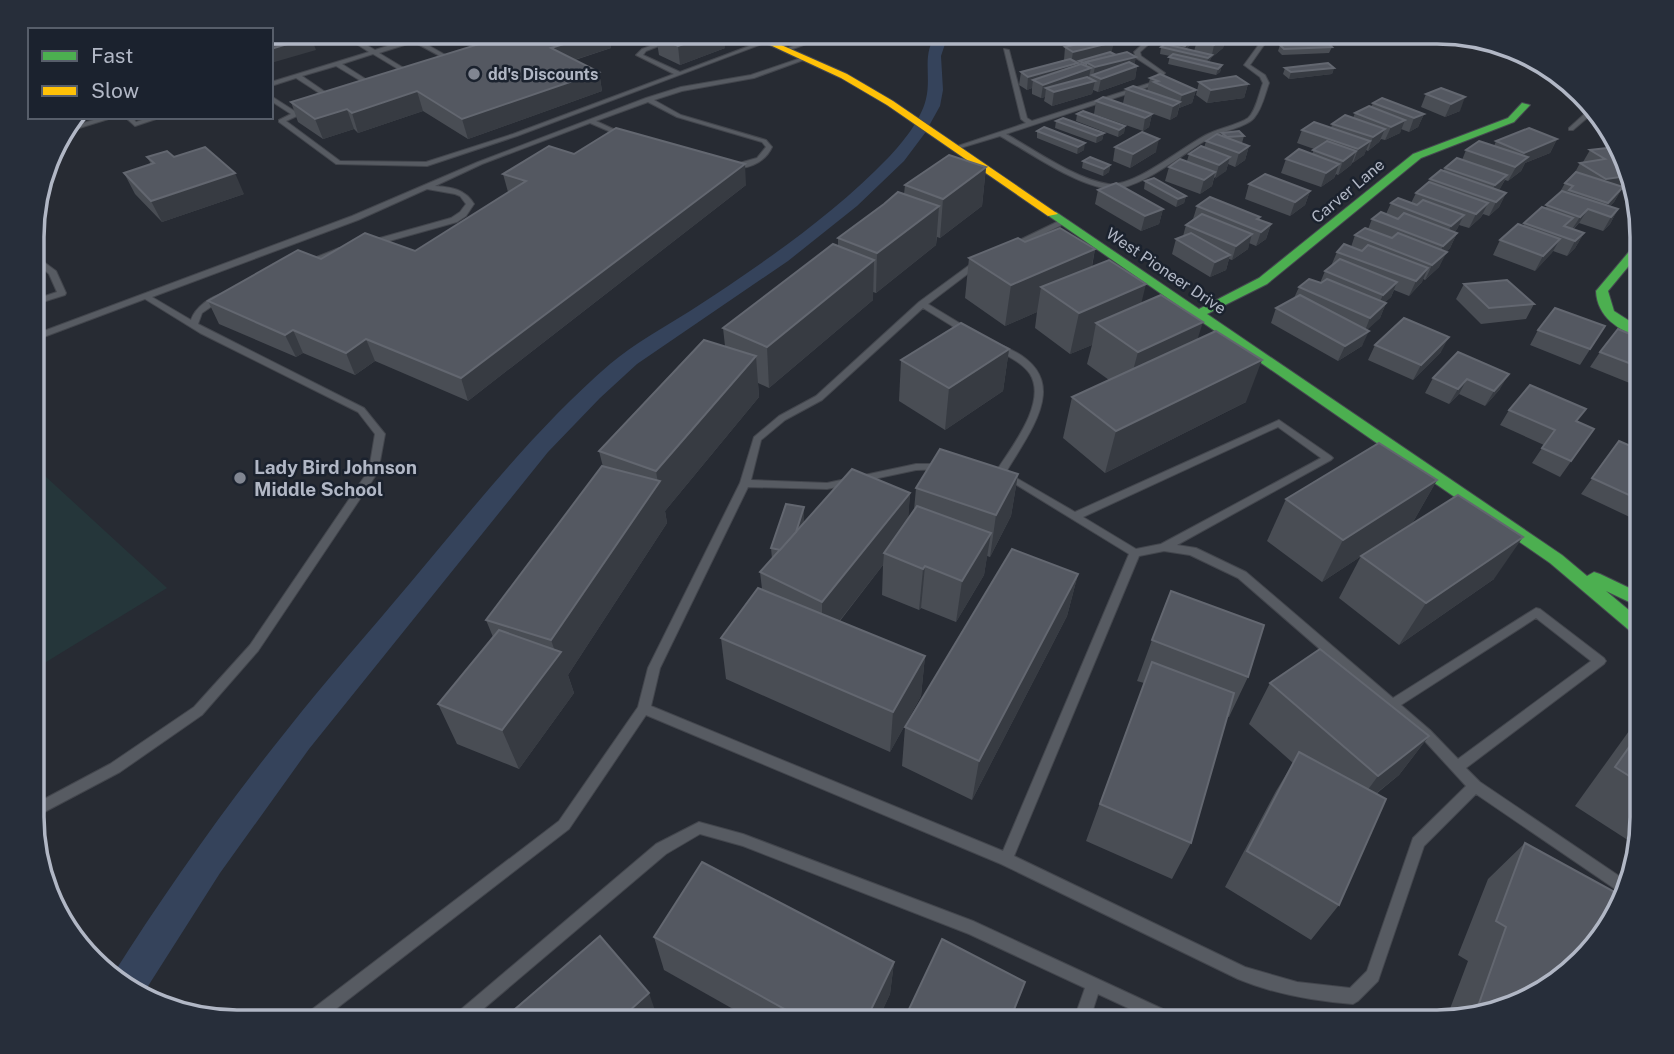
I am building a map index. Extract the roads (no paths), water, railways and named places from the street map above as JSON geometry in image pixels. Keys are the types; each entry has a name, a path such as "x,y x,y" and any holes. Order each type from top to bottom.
{"main road":[{"name":"West Pioneer Drive","path":"776,44 844,76 890,103 1556,559 1630,621"},
{"name":"Carver Lane","path":"1198,314 1263,281 1417,156 1511,120 1525,105"},
{"path":"1630,257 1602,291 1601,307 1630,328"},
{"name":"West Pioneer Drive","path":"1556,559 1630,596"}],"lane":[{"path":"360,44 412,76"},
{"path":"273,83 398,44"},
{"path":"423,44 454,62"},
{"path":"661,44 644,50 639,55 680,74"},
{"path":"313,107 293,113 281,121 338,163 427,164 515,135 760,44"},
{"path":"788,49 800,44"},
{"path":"956,148 1156,83 1162,73 1138,57 1137,52 1146,44"},
{"path":"1000,134 1095,182 1121,186 1132,183 1210,135 1250,119 1256,111 1266,83 1263,76 1247,65 1262,44"},
{"path":"1006,50 1024,119 1031,123"},
{"path":"44,334 355,218 462,170 648,99 681,89 752,77 806,58"},
{"path":"444,66 466,59"},
{"path":"336,63 375,87"},
{"path":"400,79 423,72"},
{"path":"297,76 334,100"},
{"path":"365,91 387,83"},
{"path":"324,104 344,97"},
{"path":"273,99 293,113"},
{"path":"648,99 679,116 764,141 769,147 767,155 745,165 716,163"},
{"path":"1571,129 1586,115"},
{"path":"87,119 91,123"},
{"path":"79,127 105,119"},
{"path":"130,119 135,124 152,119"},
{"path":"590,121 611,132 637,139"},
{"path":"302,264 328,254 440,225 463,214 470,204 467,196 458,191 428,187"},
{"path":"1004,249 1064,222"},
{"path":"324,1010 564,825 644,709 654,667 745,482 757,439 782,418 819,398 922,304 992,255"},
{"path":"44,265 53,273 62,293 44,299"},
{"path":"192,325 198,312 212,300 230,292"},
{"path":"44,806 115,768 198,711 254,648 374,470 380,434 361,410 192,325 145,296"},
{"path":"922,304 973,335"},
{"path":"984,341 1016,355 1038,379 1042,400 995,472 1009,475 1075,516 1135,553 1164,547 1328,458 1279,423 1075,516"},
{"path":"745,482 827,486 916,467 955,466"},
{"path":"1164,547 1192,551 1241,575 1426,734 1475,786 1618,884"},
{"path":"1006,859 1135,553"},
{"path":"1392,705 1536,612 1600,661 1458,767"},
{"path":"644,709 1006,859 1243,974 1280,987 1319,994 1353,996 1373,976 1418,842 1475,786"},
{"path":"471,1010 661,849 699,828 743,840 973,928 1149,1010"},
{"path":"1085,1010 1094,984"}],"waterway":[{"path":"132,979 208,862 298,739 491,503 565,419 629,359 699,315 782,257 828,221 893,163 917,133 932,106 935,90 934,56 937,44"}],"place":[{"name":"dd's Discounts","path":"474,74"},
{"name":"Lady Bird Johnson Middle School","path":"240,478"}]}
